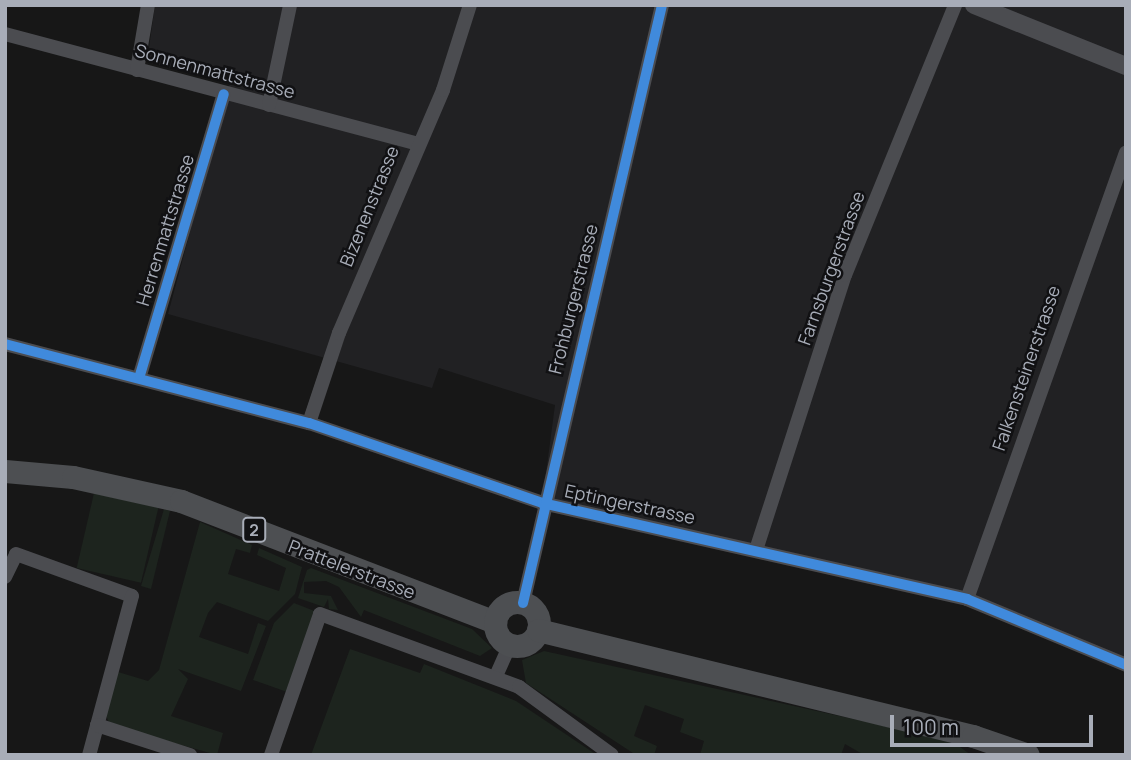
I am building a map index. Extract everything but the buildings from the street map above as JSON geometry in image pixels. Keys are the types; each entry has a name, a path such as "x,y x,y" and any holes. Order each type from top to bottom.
{"main road":[{"name":"Prattelerstrasse","path":"5,471 73,477 181,501 495,622"},
{"path":"523,603 537,616 538,630 530,641 510,645 499,636 495,622 504,606 523,603"},
{"path":"538,630 1026,754"}],"street":[{"path":"137,70 148,5"},
{"path":"269,105 290,5"},
{"name":"Bizenenstrasse","path":"309,423 339,332 416,143 443,90 470,5"},
{"name":"Frohburgerstrasse","path":"523,603 542,503 662,5"},
{"name":"Farnsburgerstrasse","path":"756,550 845,275 955,5"},
{"path":"974,5 1126,66"},
{"name":"Sonnenmattstrasse","path":"5,34 416,143"},
{"name":"Herrenmattstrasse","path":"140,375 224,94"},
{"name":"Falkensteinerstrasse","path":"967,599 1126,152"},
{"name":"Eptingerstrasse","path":"5,344 140,375 309,423 542,503 967,599 1126,665"},
{"path":"5,577 16,554 132,596 89,755"},
{"path":"271,755 320,614 496,676 539,699 612,755"},
{"path":"496,676 510,645"},
{"path":"97,725 190,755"}],"shaded area":[{"path":"155,5 1126,5 1126,665 967,599 542,503 555,405 439,368 432,388 168,314 230,83 147,62"},
{"path":"94,493 158,508 141,583 77,568"},
{"path":"164,509 170,511 151,589 141,586"},
{"path":"200,522 252,545 250,553 236,549 228,574 279,591 286,568 257,555 259,548 302,567 295,594 268,621 217,602 208,613 199,637 248,654 258,623 266,626 241,691 178,669 188,679 171,716 223,733 217,755 110,725 105,713 118,672 148,681 159,670"},
{"path":"311,568 472,629 492,648 480,656 364,610 361,617 339,587 326,581 304,582 304,593 331,596 338,610 329,609 328,599 324,607 298,598 307,570"},
{"path":"294,603 317,612 290,693 253,680 274,623"},
{"path":"350,649 420,673 424,664 516,701 597,755 311,755"},
{"path":"544,651 876,724 956,744 971,755 864,755 845,744 841,755 700,755 704,741 680,732 684,719 645,705 634,736 657,746 654,755 636,755 526,683 522,660"}],"cycle path":[{"path":"523,603 662,5"},
{"path":"140,375 224,94"},
{"path":"5,344 309,423 542,503 967,599 1126,665"}]}
